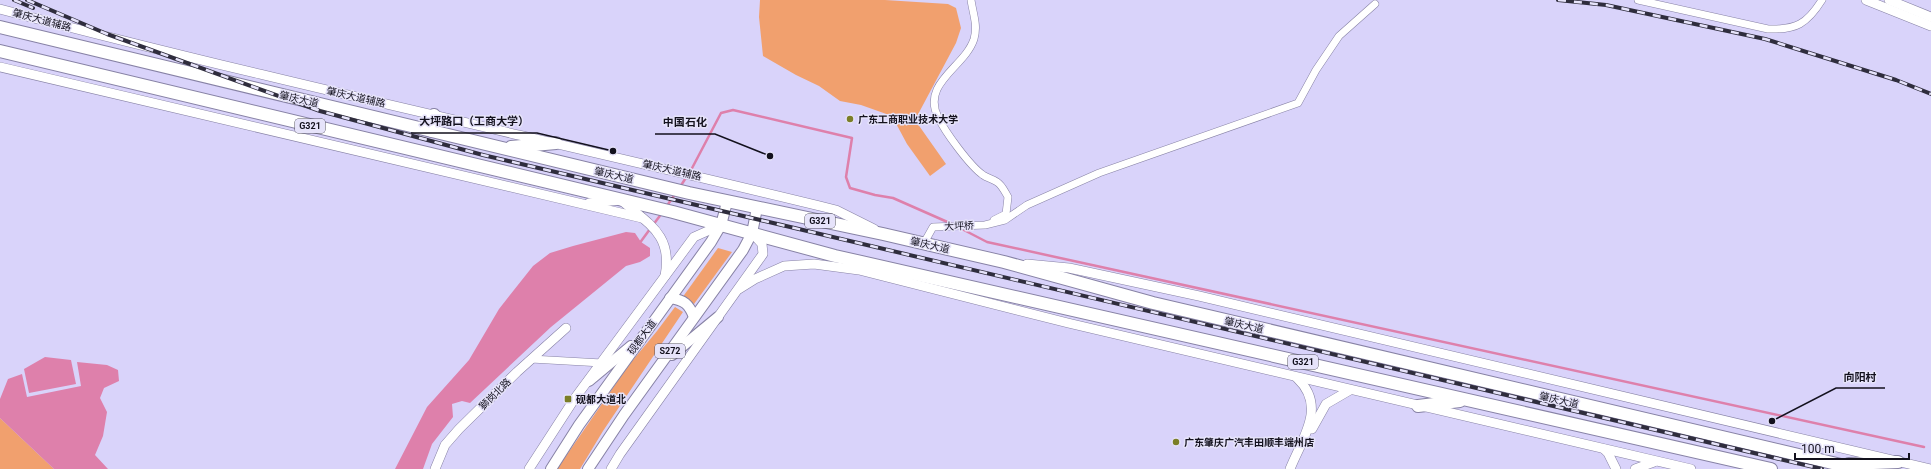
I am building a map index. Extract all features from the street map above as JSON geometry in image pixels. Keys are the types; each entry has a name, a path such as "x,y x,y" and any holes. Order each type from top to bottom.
{"highway":[{"name":"肇庆大道","path":"0,27 727,202 883,234 1004,262 1153,303 1858,469"},
{"name":"肇庆大道","path":"0,51 673,212 835,256 1767,468"},
{"path":"432,131 434,115"},
{"path":"501,148 556,143"},
{"path":"1418,406 1470,400"},
{"path":"1838,464 1898,462"}],"main road":[{"name":"砚都大道","path":"551,469 579,425 711,242 721,225 727,202"},
{"name":"S272","path":"588,469 624,415 739,255 752,233 756,208"},
{"path":"670,298 685,302 690,306 694,317"},
{"path":"662,362 718,317"},
{"path":"588,381 643,335"}],"street":[{"path":"1638,0 1768,28 1781,29 1791,28 1801,24 1814,12 1822,0"},
{"path":"1866,0 1931,26"},
{"path":"1889,0 1931,17"},
{"path":"972,4 977,26 974,40 966,53 941,82 935,93 934,104 938,117 969,161 983,176 998,182 1008,196 1006,214 985,225"},
{"path":"985,225 1005,220 1027,205 1099,173 1298,103 1316,70 1339,36 1374,4"},
{"name":"肇庆大道辅路","path":"0,9 434,115 672,170 836,210 883,234"},
{"path":"0,67 642,218"},
{"path":"582,203 621,200 642,218 657,232 666,247 667,255 664,279"},
{"path":"529,469 550,434 694,237 721,225"},
{"name":"大坪桥","path":"924,243 933,227 985,225"},
{"path":"611,469 763,254 762,244 752,233"},
{"path":"835,256 859,270 890,268"},
{"path":"1004,262 1069,268 1199,296 1930,469"},
{"path":"739,289 761,276 784,266 814,264 859,270 1060,321 1691,469"},
{"name":"獅岗北路","path":"435,469 445,445 459,429 531,359 566,328"},
{"path":"531,359 602,364"},
{"path":"1290,469 1310,421 1313,409 1310,395 1304,384 1297,377"},
{"path":"1296,469 1321,411 1332,399 1350,390"},
{"path":"1604,449 1608,453 1616,469"},
{"path":"1635,469 1655,461"}],"shaded area":[{"path":"760,0 885,0 948,4 956,8 961,28 956,43 915,120 946,164 930,176 907,144 892,116 861,105 840,101 819,86 763,56 759,17"},
{"path":"626,232 635,233 641,242 650,248 650,256 640,262 626,266 551,327 470,403 462,401 452,404 453,417 432,444 423,469 395,469 427,407 469,360 499,309 533,266 550,253"},
{"path":"718,248 732,252 694,304 682,298"},
{"path":"675,307 683,312 603,431 580,469 557,469 628,366"},
{"path":"45,357 71,360 76,384 29,393 24,369"},
{"path":"77,362 107,365 118,370 119,381 104,388 100,398 107,412 103,436 95,455 108,469 54,469 0,418 0,399 8,379 22,374 27,397 81,386"},
{"path":"0,418 54,469 0,469"}],"waterway":[{"path":"690,172 721,113 733,110 852,138 846,177 850,188 893,198 952,224"},
{"path":"680,187 687,176"},
{"path":"666,207 676,193"},
{"path":"653,225 662,213"},
{"path":"960,228 987,242 1924,447"},
{"path":"639,244 650,229"}],"railway":[{"path":"14,0 33,8"},
{"path":"27,0 107,34 320,111 483,155 1822,469"},
{"path":"1558,0 1606,5 1765,39 1896,80 1931,94"}],"place":[{"name":"广东工商职业技术大学","path":"850,119"},
{"name":"大坪路口（工商大学）","path":"613,151"},
{"name":"中国石化","path":"770,156"},
{"name":"砚都大道北","path":"568,399"},
{"name":"向阳村","path":"1772,421"},
{"name":"广东肇庆广汽丰田顺丰端州店","path":"1176,442"}]}
